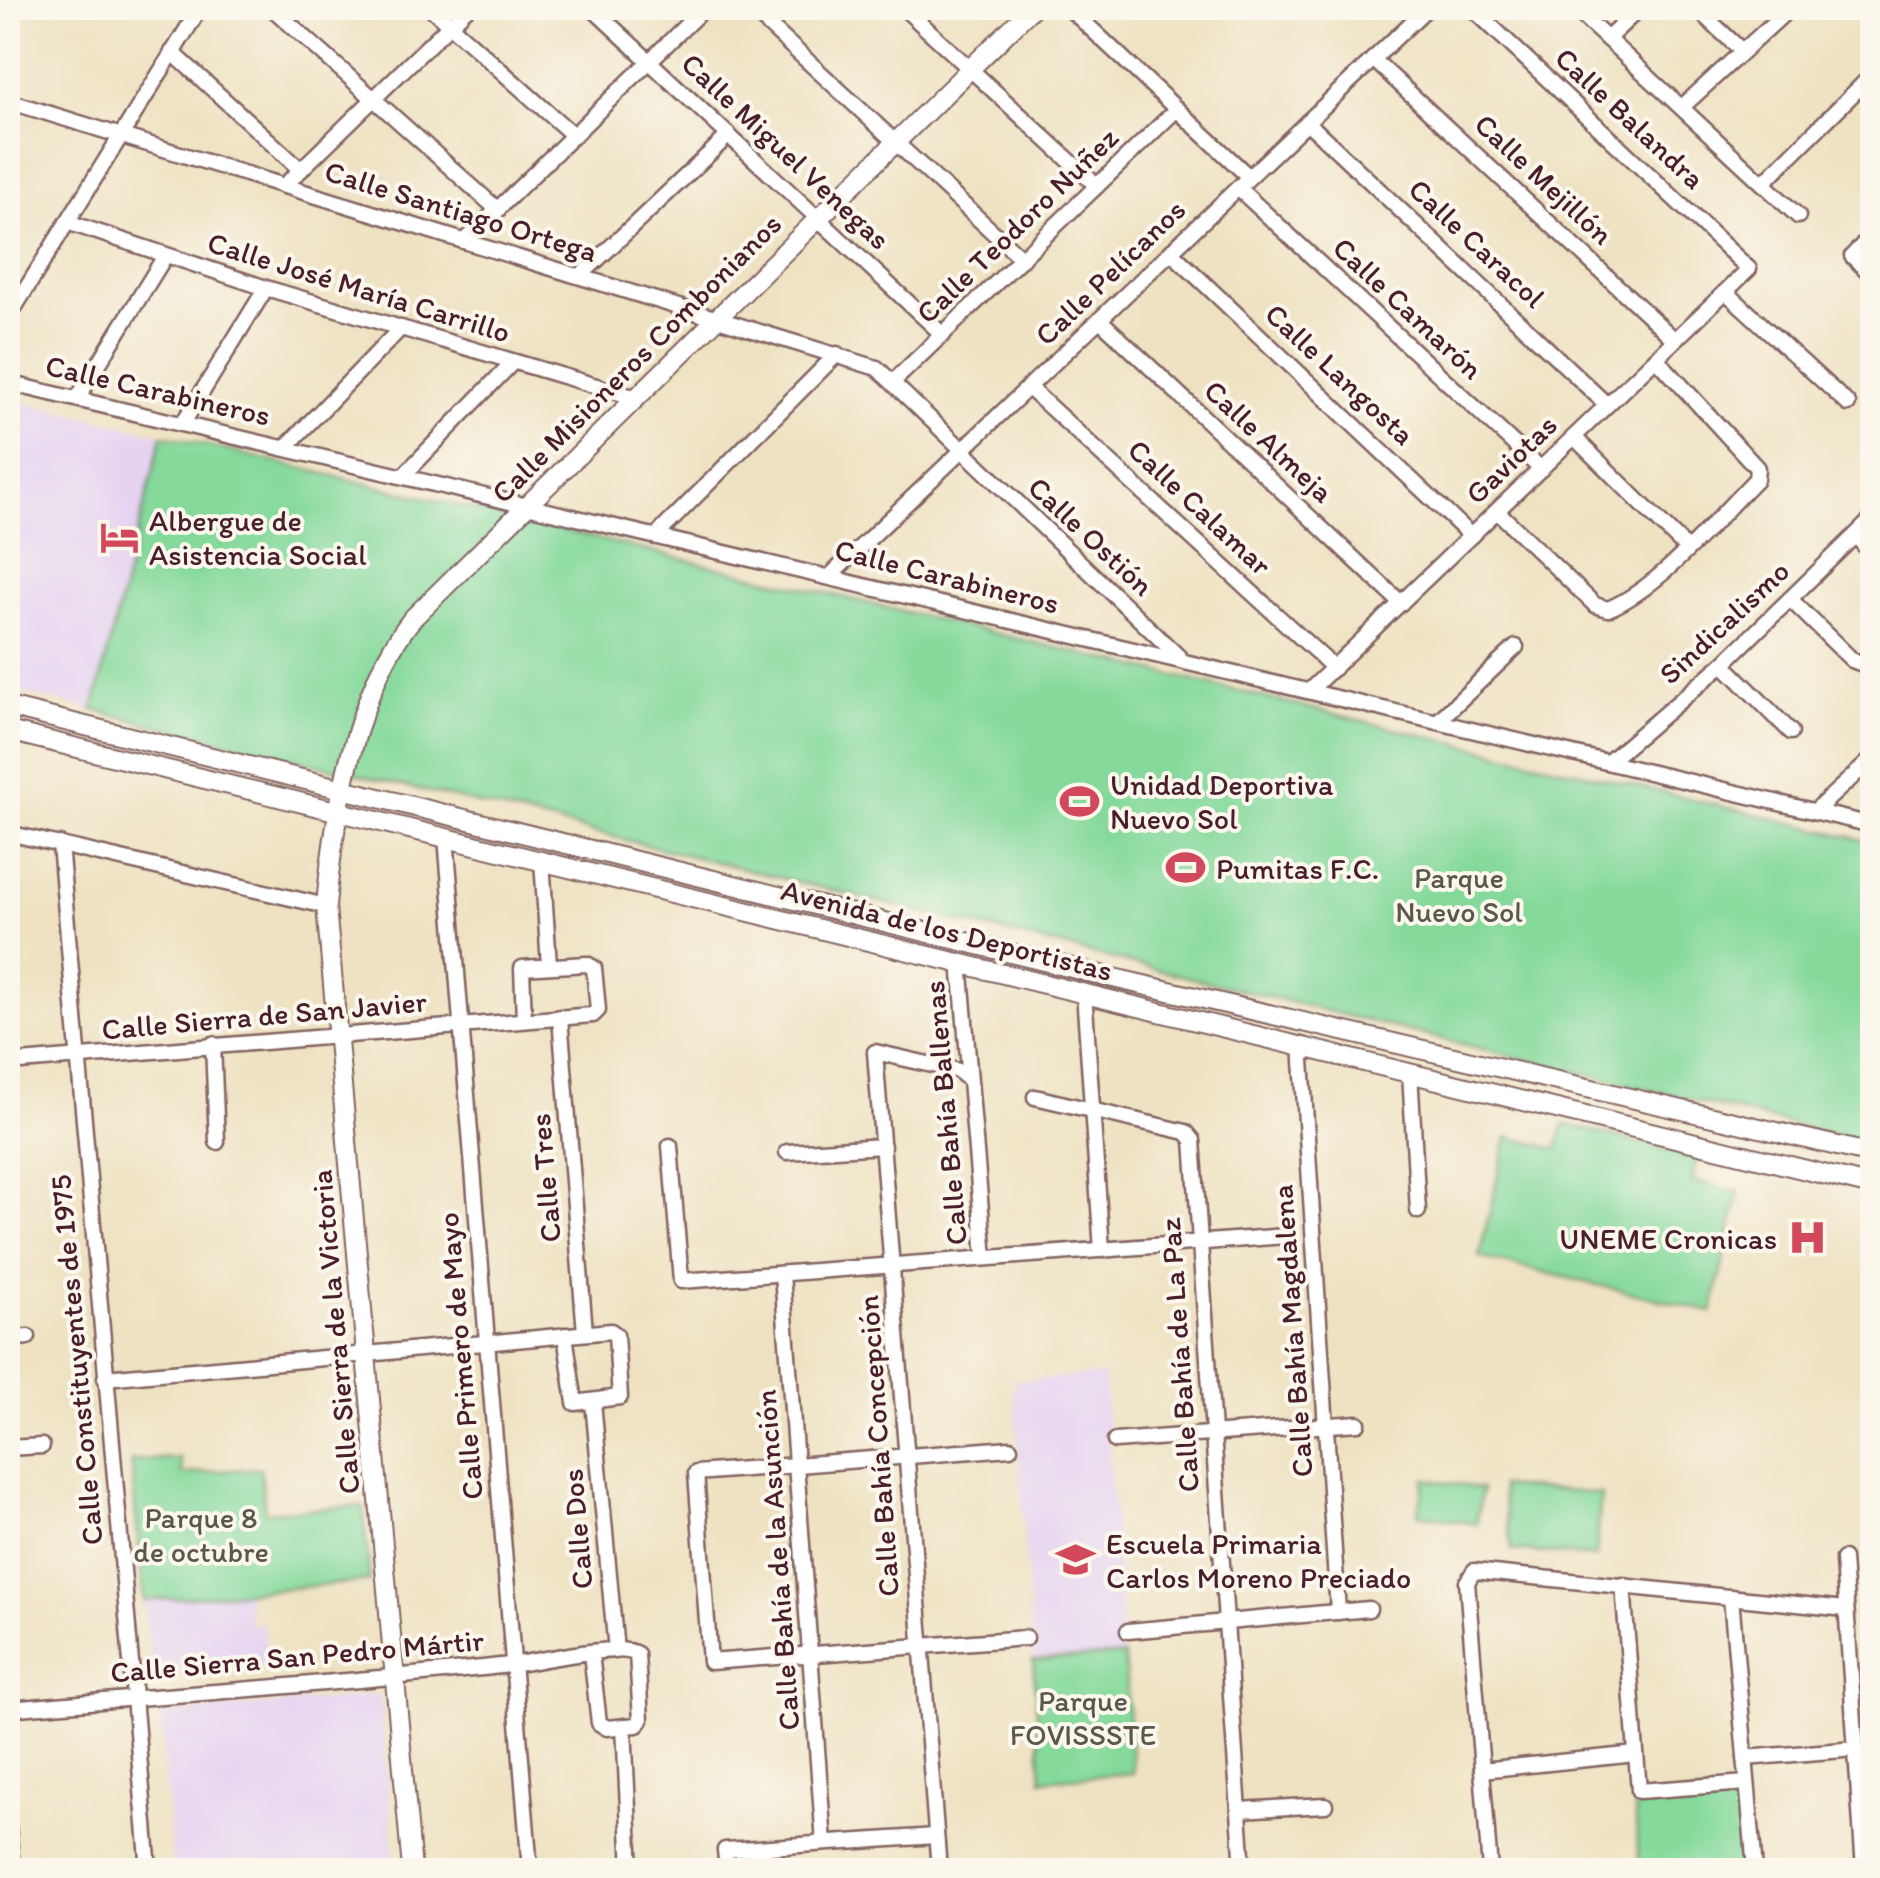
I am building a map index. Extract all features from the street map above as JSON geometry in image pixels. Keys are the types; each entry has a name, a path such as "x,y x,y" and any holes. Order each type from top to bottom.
{"street":[{"path":"8,318 200,8"},
{"path":"272,8 498,210"},
{"path":"431,8 574,136"},
{"path":"284,186 468,8"},
{"name":"Calle Miguel Venegas","path":"592,8 943,334"},
{"path":"465,241 704,8"},
{"path":"750,8 1022,258"},
{"path":"904,8 1097,186"},
{"name":"Calle Misioneros Combonianos","path":"346,790 374,676 392,645 817,217 1032,8"},
{"name":"Calle Camarón","path":"1070,8 1178,109 1244,183 1541,468"},
{"name":"Calle Pelícanos","path":"830,576 1427,8"},
{"name":"Calle Balandra","path":"1472,8 1749,269"},
{"path":"1574,8 1798,216"},
{"path":"1607,39 1640,8"},
{"path":"1696,8 1742,51"},
{"path":"1682,107 1790,8"},
{"path":"172,52 301,170"},
{"name":"Calle Mejillón","path":"1373,59 1675,340"},
{"path":"1764,183 1872,75"},
{"name":"Calle Santiago Ortega","path":"8,102 837,354 877,368 894,382"},
{"name":"Calle Teodoro Nuñez","path":"894,382 1178,109"},
{"name":"Calle Caracol","path":"1308,122 1607,406"},
{"path":"580,276 730,135"},
{"name":"Calle José María Carrillo","path":"67,222 266,288 637,398"},
{"path":"1872,235 1852,256 1872,275"},
{"name":"Calle Langosta","path":"1171,252 1471,536"},
{"path":"77,399 165,256"},
{"name":"Gaviotas","path":"1311,689 1749,269"},
{"path":"183,422 266,288"},
{"path":"1726,292 1848,404"},
{"name":"Calle Almeja","path":"1100,320 1401,603"},
{"path":"286,447 400,329"},
{"path":"658,534 837,354"},
{"path":"1497,510 1596,605 1608,609 1622,603 1687,550 1756,479 1757,468 1656,358"},
{"path":"404,475 514,362"},
{"name":"Calle Ostión","path":"894,382 961,451 1183,661"},
{"name":"Calle Carabineros","path":"8,383 1311,689 1872,826"},
{"name":"Calle Calamar","path":"1028,387 1334,668"},
{"path":"1574,437 1687,550"},
{"name":"Sindicalismo","path":"1608,762 1722,664 1872,518"},
{"path":"1856,536 1872,554"},
{"path":"1790,599 1852,660 1860,663 1872,655"},
{"path":"1438,721 1516,647"},
{"path":"1722,664 1791,732"},
{"name":"Avenida de los Deportistas","path":"8,707 1513,1073 1872,1154"},
{"path":"47,740 51,718"},
{"name":"Avenida de los Deportistas","path":"8,731 1872,1186"},
{"path":"1815,812 1872,759"},
{"name":"Calle Sierra de la Victoria","path":"346,790 326,906 412,1870"},
{"path":"8,832 326,906"},
{"name":"Calle Primero de Mayo","path":"446,837 530,1870"},
{"name":"Calle Constituyentes de 1975","path":"60,844 148,1870"},
{"path":"524,1020 522,968 549,965 542,860"},
{"path":"916,951 922,931"},
{"name":"Calle Bahía Ballenas","path":"960,962 984,1258"},
{"name":"Calle Sierra de San Javier","path":"8,1062 597,1014 594,968 587,964 549,965"},
{"path":"1084,992 1102,1250"},
{"name":"Calle Tres","path":"560,1018 585,1333"},
{"path":"213,1044 217,1142"},
{"name":"Calle Bahía Magdalena","path":"1300,1046 1338,1612"},
{"name":"Calle Bahía Concepción","path":"939,1870 876,1052 959,1071 969,1080"},
{"path":"1410,1072 1418,1212"},
{"path":"1509,1096 1513,1073"},
{"path":"1034,1097 1092,1110"},
{"name":"Calle Bahía de La Paz","path":"1092,1110 1191,1135 1243,1870"},
{"path":"1786,1165 1792,1135"},
{"path":"670,1146 681,1281 1286,1236"},
{"path":"787,1152 883,1146"},
{"name":"Calle Bahía de la Asunción","path":"782,1274 824,1843"},
{"path":"105,1378 365,1355 487,1342 585,1333 611,1331 616,1335 620,1397 593,1402 573,1400 565,1335"},
{"path":"8,1338 28,1337"},
{"name":"Calle Dos","path":"593,1402 616,1651"},
{"path":"1115,1440 1358,1423"},
{"path":"8,1448 42,1446"},
{"path":"1010,1448 696,1473 710,1662 1026,1638"},
{"path":"1843,1559 1864,1870"},
{"path":"1490,1870 1468,1582 1474,1571 1846,1608"},
{"path":"1623,1585 1639,1791 1747,1783"},
{"path":"1732,1597 1755,1870"},
{"path":"1128,1630 1369,1609"},
{"path":"591,1653 599,1723 607,1728 642,1720 637,1654 616,1651"},
{"name":"Calle Sierra San Pedro Mártir","path":"8,1709 393,1677 616,1651"},
{"path":"624,1726 630,1870"},
{"path":"1745,1758 1856,1749"},
{"path":"1482,1770 1636,1754"},
{"path":"1239,1810 1325,1805"},
{"path":"8,1824 12,1870"},
{"path":"726,1870 725,1850 936,1836"}],"shaded area":[{"path":"8,398 162,435 93,710 8,689"},
{"path":"1104,1375 1124,1655 1033,1661 1013,1381"},
{"path":"247,1592 250,1624 263,1623 267,1664 151,1674 144,1601"},
{"path":"380,1695 395,1870 173,1870 160,1714"}],"green space":[{"name":"Unidad Deportiva Nuevo Sol","path":"162,435 1872,842 1872,1144 93,710"},
{"path":"1564,1124 1697,1157 1692,1181 1739,1192 1712,1312 1479,1257 1507,1137 1557,1149"},
{"name":"Parque 8 de octubre","path":"180,1458 182,1474 260,1468 265,1512 363,1506 370,1581 144,1601 131,1461"},
{"path":"1425,1479 1482,1489 1476,1524 1418,1514"},
{"path":"1501,1486 1601,1494 1596,1557 1512,1550"},
{"name":"Parque FOVISSSTE","path":"1124,1655 1133,1773 1042,1780 1033,1661"},
{"path":"1739,1791 1746,1870 1640,1870 1634,1800"}],"place":[{"name":"Albergue de Asistencia Social","path":"119,537"},
{"name":"Unidad Deportiva Nuevo Sol","path":"1080,801"},
{"name":"Pumitas F.C.","path":"1186,868"},
{"name":"UNEME Cronicas","path":"1807,1238"},
{"name":"Escuela Primaria Carlos Moreno Preciado","path":"1076,1560"}],"park label":[{"name":"Parque Nuevo Sol","path":"1459,894"}]}
